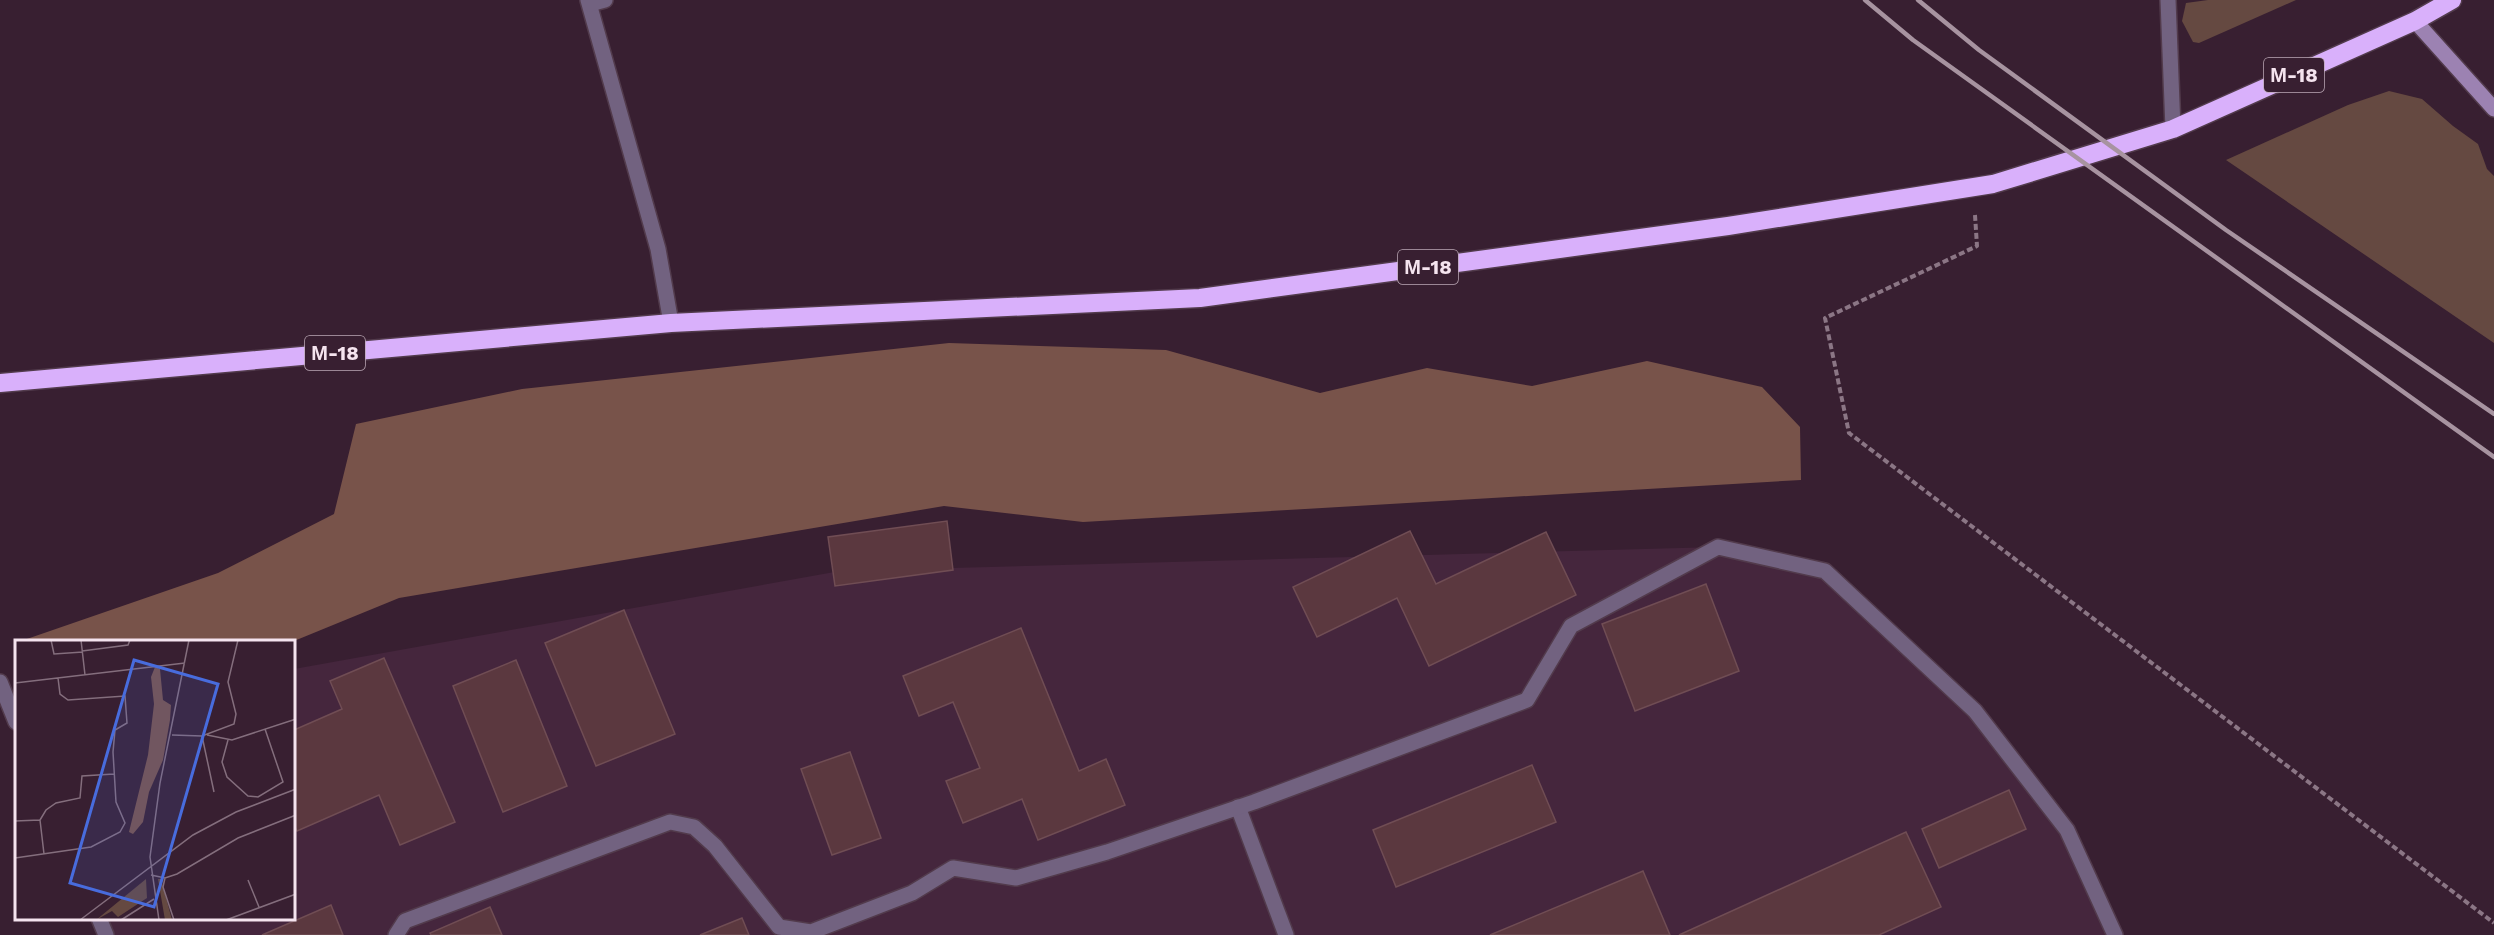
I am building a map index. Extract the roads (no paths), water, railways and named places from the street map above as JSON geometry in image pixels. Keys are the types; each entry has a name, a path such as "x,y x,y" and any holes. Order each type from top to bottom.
{"highway":[{"name":"М-18","path":"0,383 671,323 1200,298 1728,226 1994,184 2173,129 2415,21 2452,0"}],"street":[{"path":"2168,0 2173,129"},
{"path":"594,1 658,249 671,323"},
{"path":"2415,21 2494,109"},
{"path":"396,935 405,921 670,822 694,827 715,846 778,927 811,933 912,893 953,868 1016,878 1107,852 1238,807 1527,700 1571,626 1718,547 1825,571 1975,711 2067,830 2115,935"},
{"path":"0,682 15,720"},
{"path":"1238,807 1286,935"},
{"path":"100,920 106,935"}],"railway":[{"path":"1865,0 1913,40 2494,457"},
{"path":"1918,0 1979,50 2226,230 2494,414"}]}
